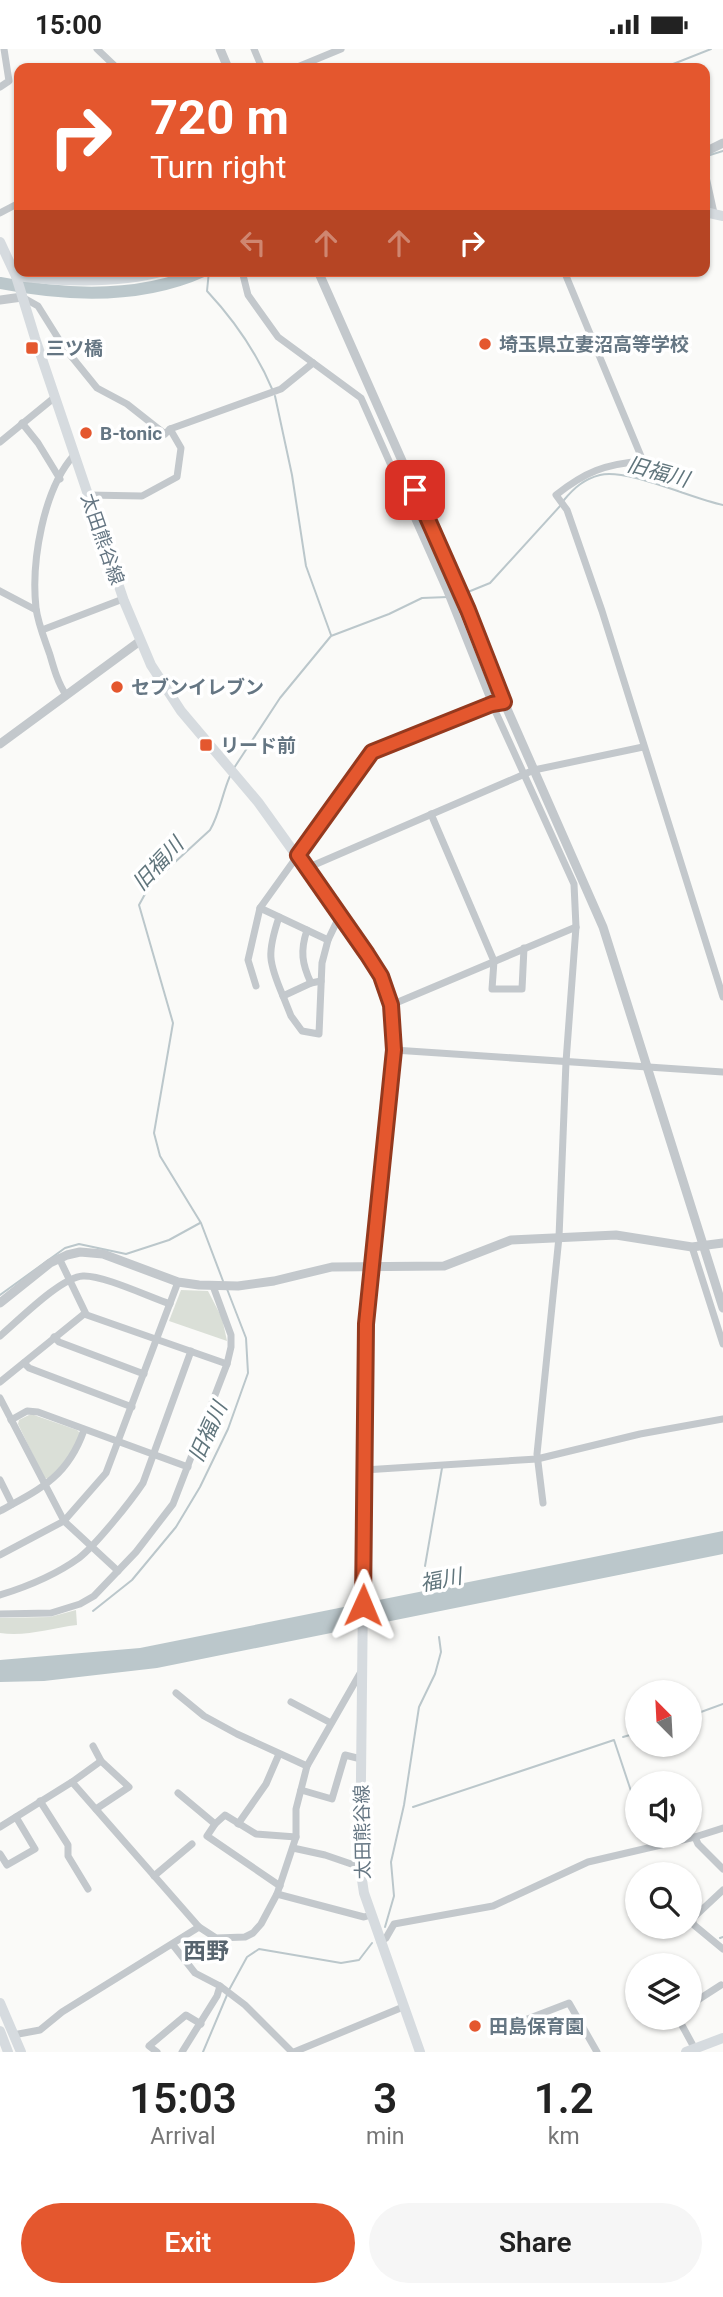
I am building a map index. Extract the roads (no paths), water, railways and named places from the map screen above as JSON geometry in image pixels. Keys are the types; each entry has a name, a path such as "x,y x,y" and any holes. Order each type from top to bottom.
{"highway":[{"path":"0,2003 21,2052"},
{"path":"0,2031 8,2052"}],"main road":[{"path":"0,242 14,272"},
{"path":"17,278 101,280 136,277"},
{"name":"太田熊谷線","path":"17,278 74,455 140,641 164,688 298,855"},
{"path":"298,855 381,976 391,1005 394,1050 366,1324 364,1470"},
{"name":"太田熊谷線","path":"364,1470 360,1867 371,1915 420,2052"},
{"path":"692,2051 723,2038"}],"street":[{"path":"0,86 9,81 4,49"},
{"path":"97,49 112,63"},
{"path":"307,63 341,49"},
{"path":"243,277 247,295 278,337 361,398 446,589 523,775 574,884 576,926 566,1062 559,1237 537,1459 543,1503"},
{"path":"321,277 468,610 504,702 603,927 723,1308"},
{"path":"566,277 643,461 616,463 591,471 556,495 567,510 602,611 723,997"},
{"path":"0,300 22,294 38,306 63,346 97,388 127,404 165,434 170,429 281,389 313,363"},
{"path":"0,442 55,397"},
{"path":"22,423 60,479"},
{"path":"88,495 142,496 177,477 181,448 170,429"},
{"path":"66,695 57,680 36,610 36,572 41,526 51,491 74,455"},
{"path":"0,591 36,610"},
{"path":"42,630 124,599"},
{"path":"0,744 140,641"},
{"path":"256,986 248,960 260,908 372,752 492,704 504,702"},
{"path":"307,867 534,770 643,747"},
{"path":"431,814 494,961 492,989 522,989 524,948"},
{"path":"260,908 328,940"},
{"path":"279,917 269,949 274,975 291,1016 302,1031 319,1034 322,963 328,940 341,915"},
{"path":"391,1005 576,926"},
{"path":"307,930 302,964 311,983"},
{"path":"283,996 321,981"},
{"path":"394,1050 723,1072"},
{"path":"0,1303 59,1258 80,1252 103,1254 178,1282 238,1286 274,1281 332,1267 444,1266 512,1240 616,1235 692,1247 723,1243"},
{"path":"692,1247 723,1344"},
{"path":"59,1258 86,1314"},
{"path":"0,1336 69,1280 82,1276 98,1278 170,1304"},
{"path":"0,1555 64,1521 106,1473 178,1282"},
{"path":"0,1614 51,1612 73,1607 94,1596 164,1517 177,1496 231,1347 231,1335 215,1286"},
{"path":"0,1382 80,1315 86,1314 227,1364"},
{"path":"54,1337 59,1342 144,1374"},
{"path":"0,1595 74,1561 90,1547 135,1495 143,1482 191,1351"},
{"path":"24,1363 29,1368 132,1407"},
{"path":"0,1398 64,1521 118,1571"},
{"path":"11,1420 31,1411 188,1467"},
{"path":"364,1470 537,1459 640,1433 723,1419"},
{"path":"0,1511 45,1487 77,1451 84,1430"},
{"path":"0,1480 12,1504"},
{"path":"72,1782 199,1927 216,1938 245,1937 261,1924 278,1890 296,1837 296,1809 307,1766 362,1669"},
{"path":"176,1693 204,1716 307,1766"},
{"path":"291,1702 331,1723"},
{"path":"93,1746 101,1761 129,1787 96,1809"},
{"path":"239,1823 266,1784 279,1753"},
{"path":"301,1790 332,1799 345,1755 361,1759"},
{"path":"0,1827 101,1761"},
{"path":"178,1793 215,1824"},
{"path":"40,1801 68,1845 68,1856 88,1889"},
{"path":"296,1837 256,1834 225,1815 206,1836 278,1890 364,1917 371,1915"},
{"path":"0,1854 7,1865 35,1849 16,1817"},
{"path":"702,1835 723,1828"},
{"path":"154,1876 192,1844"},
{"path":"293,1848 360,1867"},
{"path":"380,1942 386,1938 394,1924 492,1906 588,1862 648,1848"},
{"path":"702,1848 723,1869"},
{"path":"723,1890 692,1919 694,1925 723,1948"},
{"path":"13,2035 40,2030 62,2013 199,1927"},
{"path":"173,1945 195,1973 220,1986 246,2005 293,2052 403,2007"},
{"path":"182,2052 201,2024 220,1986"},
{"path":"702,1998 722,1986"},
{"path":"504,2028 569,2003 597,2052"},
{"path":"157,2052 149,2046 186,2015 201,2024"},
{"path":"683,2030 692,2051"}],"waterway":[{"path":"676,63 711,49"},
{"path":"710,155 723,151"},
{"path":"0,283 51,291 103,292 154,287 187,277"},
{"path":"208,277 207,291 244,338 273,391"},
{"path":"275,396 292,475 306,566 331,635"},
{"name":"旧福川","path":"564,500 584,482 600,475 612,474 643,480 723,505"},
{"name":"旧福川","path":"463,594 490,583 561,505"},
{"name":"旧福川","path":"234,768 280,698 331,636 422,598 448,597"},
{"name":"旧福川","path":"223,1281 201,1223 160,1156 154,1133 173,1023 139,905 150,885 210,830 230,776"},
{"path":"0,1295 65,1248 79,1244 126,1254 169,1240 200,1223"},
{"name":"旧福川","path":"93,1611 132,1580 176,1527 200,1487 228,1429 248,1373 246,1338 227,1289"},
{"name":"福川","path":"425,1566 442,1468"},
{"path":"385,1927 394,1896 391,1862 404,1805 419,1707 435,1674 441,1652 439,1637"},
{"path":"702,1712 723,1704"},
{"path":"413,1807 614,1740 625,1773"},
{"path":"229,1990 247,1957 259,1949 341,1963 359,1960 372,1943"},
{"path":"203,2052 227,1995"}],"place":[{"name":"埼玉県立妻沼高等学校","path":"485,344"},
{"name":"三ツ橋","path":"32,348"},
{"name":"B-tonic","path":"86,433"},
{"name":"セブンイレブン","path":"117,687"},
{"name":"リード前","path":"206,745"},
{"name":"田島保育園","path":"475,2026"}],"district":[{"name":"西野","path":"206,1951"}]}
